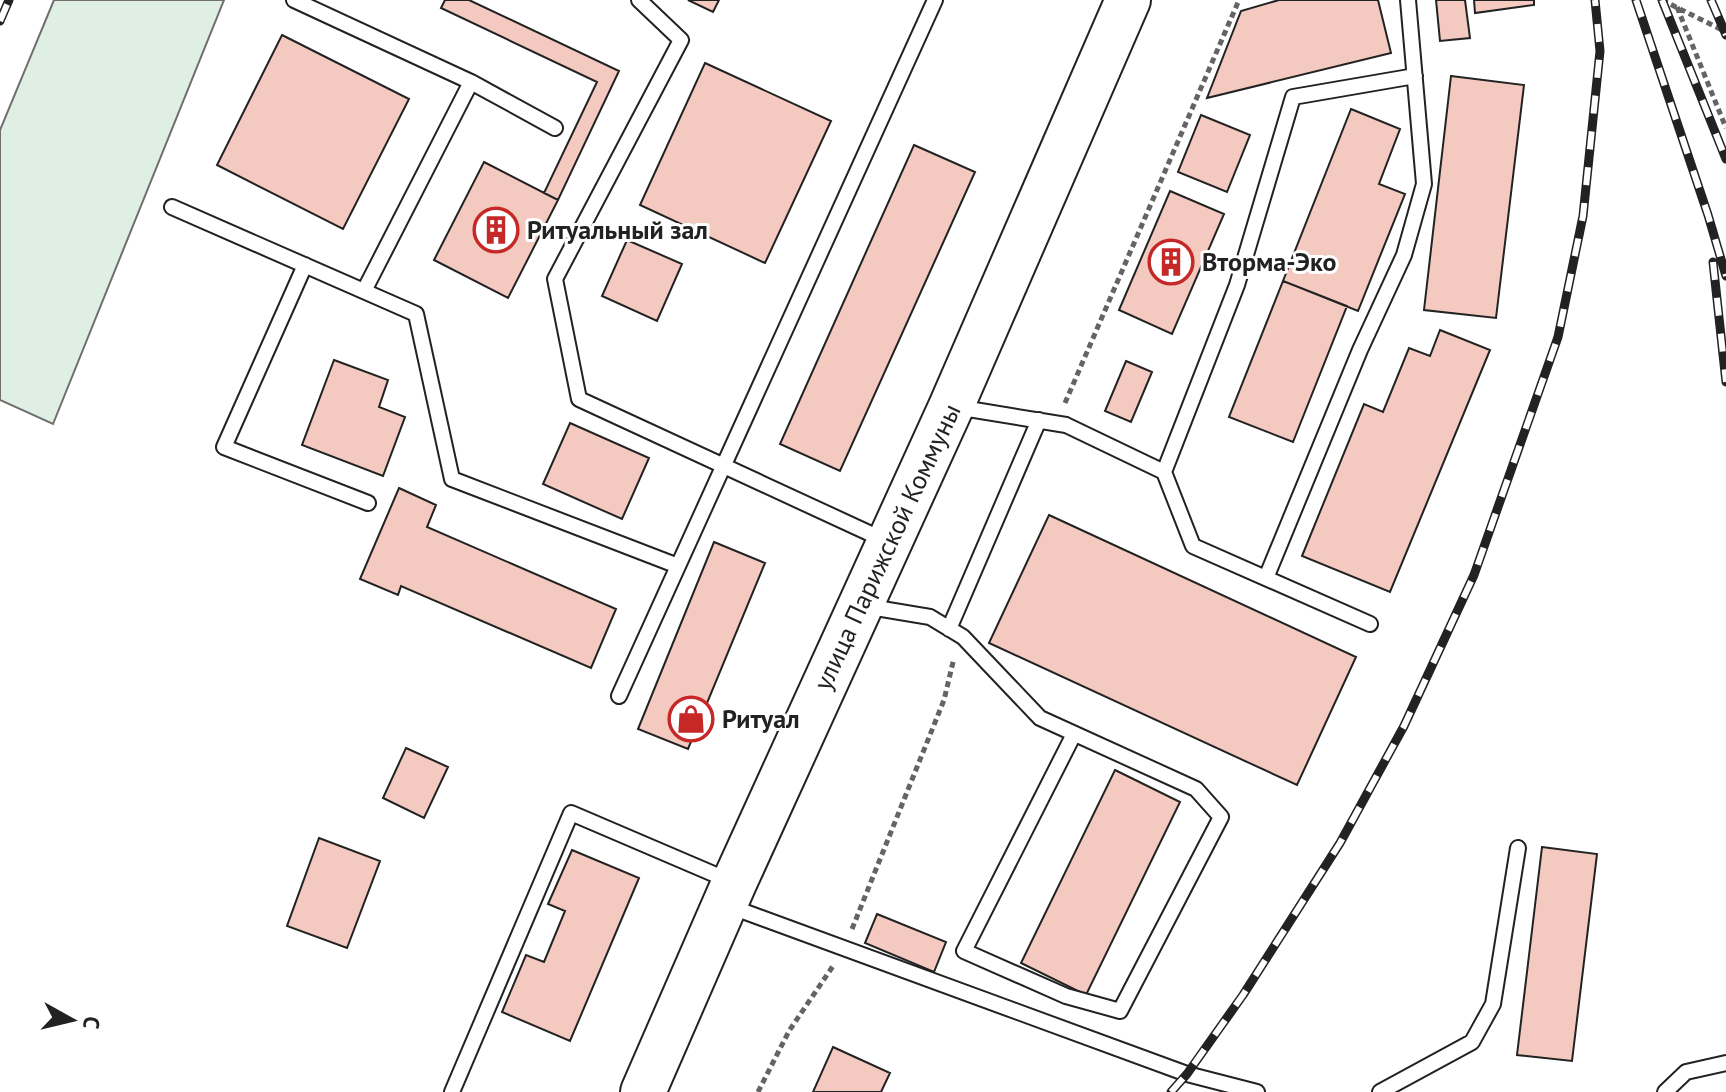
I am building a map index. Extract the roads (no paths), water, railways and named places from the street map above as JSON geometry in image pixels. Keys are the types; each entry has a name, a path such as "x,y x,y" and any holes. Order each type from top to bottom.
{"main road":[{"name":"улица Парижской Коммуны","path":"643,1092 951,407 1128,0"}],"lane":[{"path":"294,0 471,82 555,128"},
{"path":"639,0 681,40 555,279 579,399 888,542"},
{"path":"619,696 935,0"},
{"path":"1266,578 1360,350 1404,255 1424,184 1408,0"},
{"path":"1370,624 1193,546 1164,472 1237,285 1293,97 1415,76"},
{"path":"364,291 471,82"},
{"path":"172,207 416,314 452,479 678,566"},
{"path":"305,265 224,447 368,503"},
{"path":"951,407 1066,425 1164,472"},
{"path":"949,629 1039,420"},
{"path":"860,605 930,617 963,637 1040,718 1196,789 1221,817 1120,1011 1066,996 964,951 1074,734"},
{"path":"452,1092 571,813 844,949 1187,1074 1257,1092"},
{"path":"1380,1092 1472,1042 1493,1004 1518,848"},
{"path":"1665,1092 1686,1072 1726,1063"}],"railway":[{"path":"0,21 9,0"},
{"path":"1171,1092 1243,995 1340,843 1404,726 1474,575 1558,337 1583,216 1600,51 1595,0"},
{"path":"1636,0 1726,276"},
{"path":"1662,0 1726,159"},
{"path":"1711,0 1726,35"},
{"path":"1713,262 1726,382"}],"place":[{"name":"Ритуальный зал","path":"496,230"},
{"name":"Вторма-Эко","path":"1171,262"},
{"name":"Ритуал","path":"691,719"}]}
